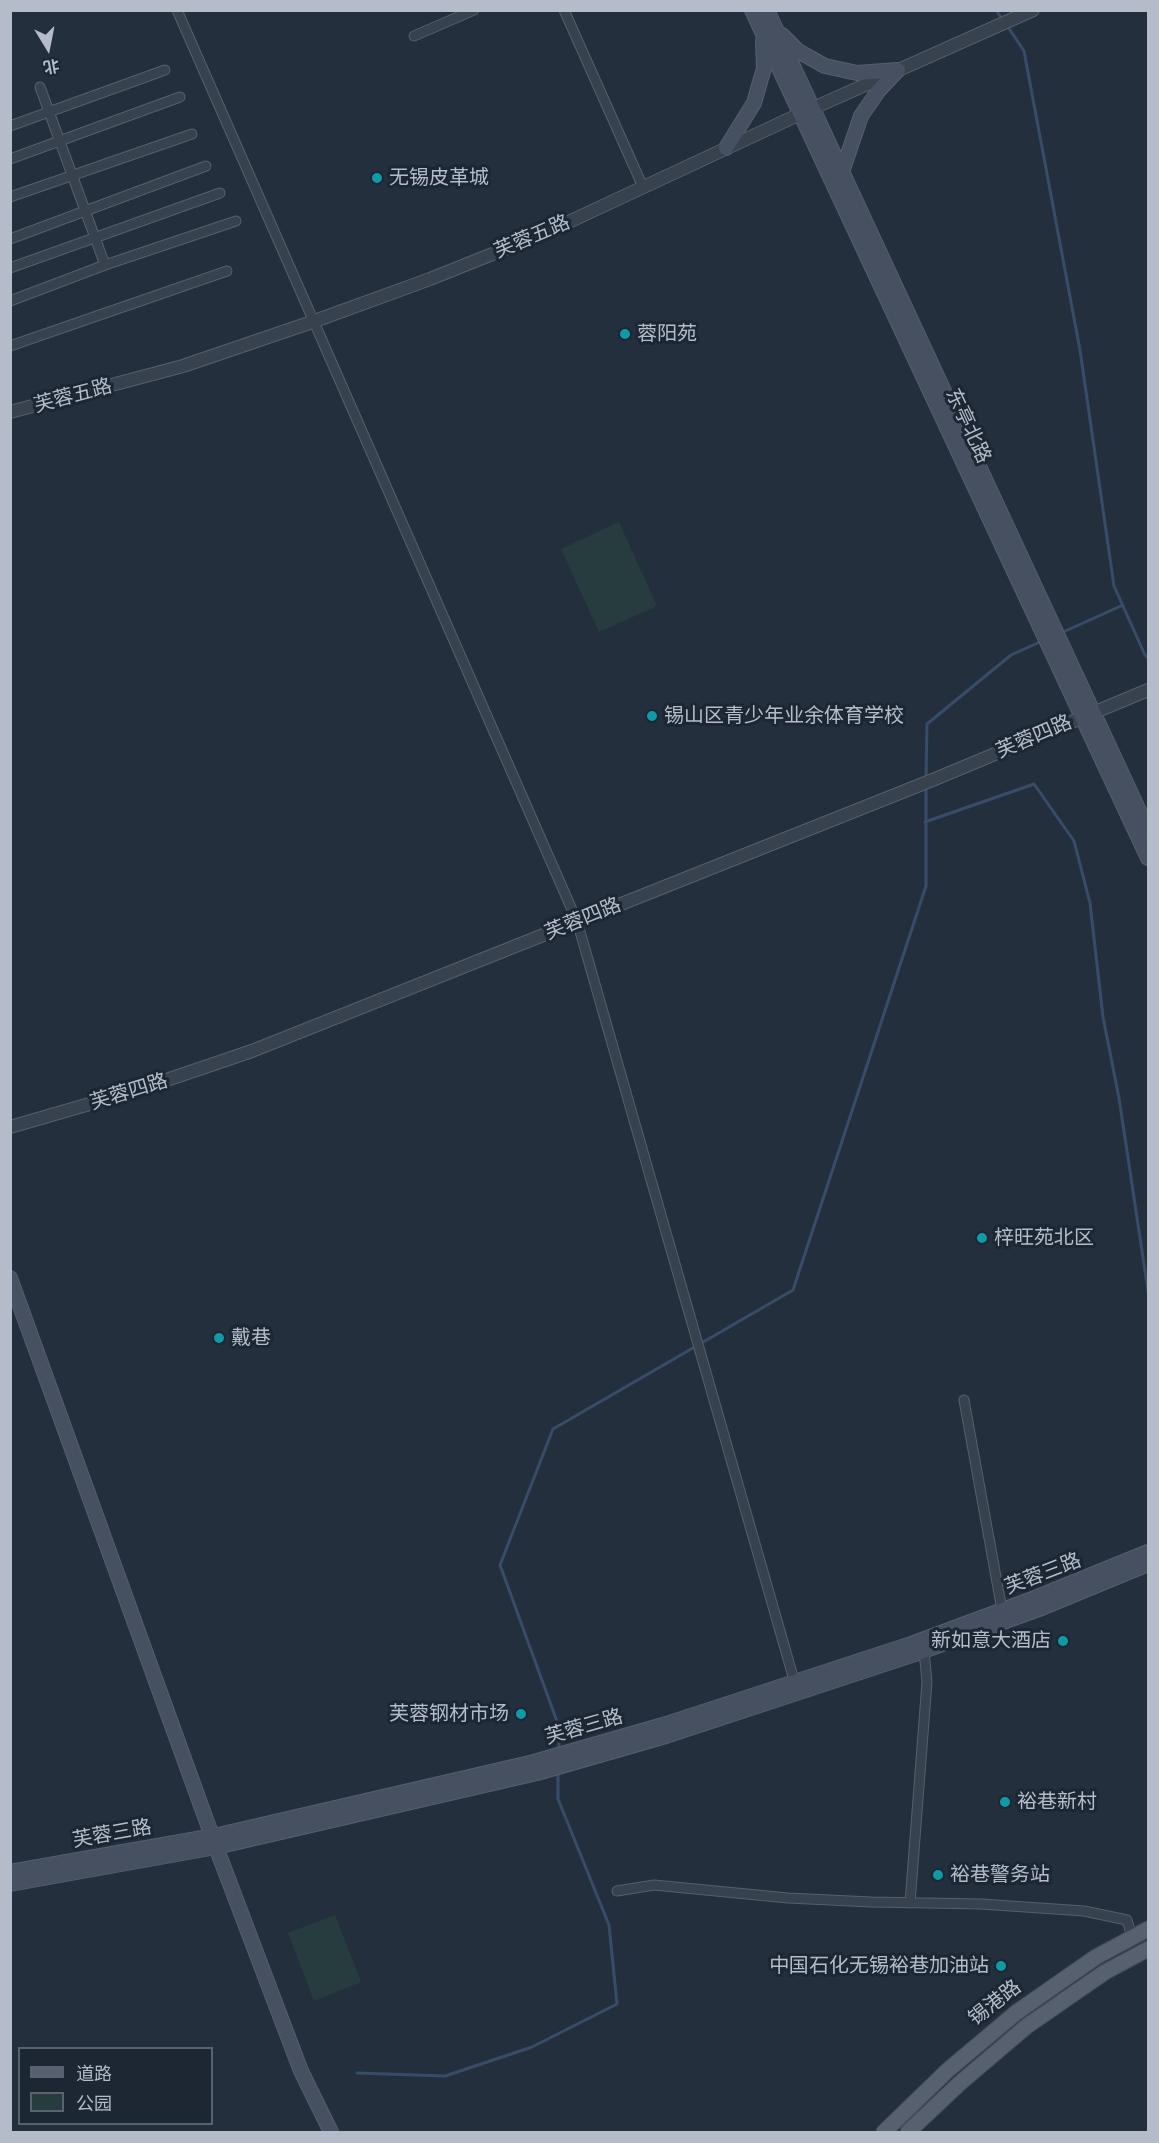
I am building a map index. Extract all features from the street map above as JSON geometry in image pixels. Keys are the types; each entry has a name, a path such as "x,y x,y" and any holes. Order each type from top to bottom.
{"main road":[{"name":"东亭北路","path":"752,10 769,30 1047,626"},
{"name":"东亭北路","path":"767,10 769,30"},
{"path":"726,148 754,103 765,68 769,30 798,51 825,66 857,73 898,70"},
{"path":"842,172 861,116 879,90 898,70"},
{"name":"东亭北路","path":"807,111 842,172 1088,715 1149,858"},
{"name":"东亭北路","path":"1088,715 1149,830"},
{"path":"10,1278 214,1841 301,2071 331,2133"},
{"name":"芙蓉三路","path":"10,1884 214,1841 536,1767 580,1754 666,1736 1002,1610 1149,1552"},
{"name":"芙蓉三路","path":"796,1688 924,1651 1040,1609 1149,1564"},
{"name":"芙蓉三路","path":"10,1872 214,1841"},
{"name":"锡港路","path":"884,2133 948,2070 1017,2012 1096,1957 1149,1929"},
{"name":"锡港路","path":"908,2133 960,2083 1027,2026 1105,1972 1149,1949"}],"street":[{"path":"177,10 312,322 577,921 796,1688"},
{"path":"414,36 474,10"},
{"path":"564,10 643,187"},
{"name":"芙蓉五路","path":"10,412 183,366 430,279 545,233 726,148 1033,10"},
{"path":"10,126 165,70"},
{"path":"40,87 105,265"},
{"path":"10,159 180,97"},
{"path":"10,197 192,134"},
{"path":"10,239 206,166"},
{"path":"10,268 220,193"},
{"path":"10,301 105,265 236,220"},
{"path":"10,346 227,271"},
{"name":"芙蓉四路","path":"10,1127 131,1092 252,1051 936,779 1149,690"},
{"path":"964,1400 1002,1610"},
{"path":"910,1903 927,1682 924,1651"},
{"path":"617,1891 654,1885 788,1898 981,1904 1084,1911 1127,1920 1132,1937"}],"green space":[{"path":"619,522 657,606 599,632 561,549"},
{"path":"335,1915 361,1982 314,2001 288,1933"}],"waterway":[{"path":"996,10 1002,19"},
{"path":"1006,24 1024,51 1080,350 1114,586 1148,658"},
{"path":"1061,633 1123,605"},
{"path":"926,779 927,724 1011,655 1042,641"},
{"path":"925,822 1034,784 1074,841 1090,903 1103,1017 1119,1098 1148,1291"},
{"path":"559,1751 559,1727 500,1565 553,1429 793,1290 926,886 926,786"},
{"path":"357,2073 445,2076 532,2047 617,2004 609,1925 558,1799 558,1770"}],"place":[{"name":"无锡皮革城","path":"377,178"},
{"name":"蓉阳苑","path":"625,334"},
{"name":"锡山区青少年业余体育学校","path":"652,716"},
{"name":"梓旺苑北区","path":"982,1238"},
{"name":"戴巷","path":"219,1338"},
{"name":"新如意大酒店","path":"1063,1641"},
{"name":"芙蓉钢材市场","path":"521,1714"},
{"name":"裕巷新村","path":"1005,1802"},
{"name":"裕巷警务站","path":"938,1875"},
{"name":"中国石化无锡裕巷加油站","path":"1001,1966"}]}
